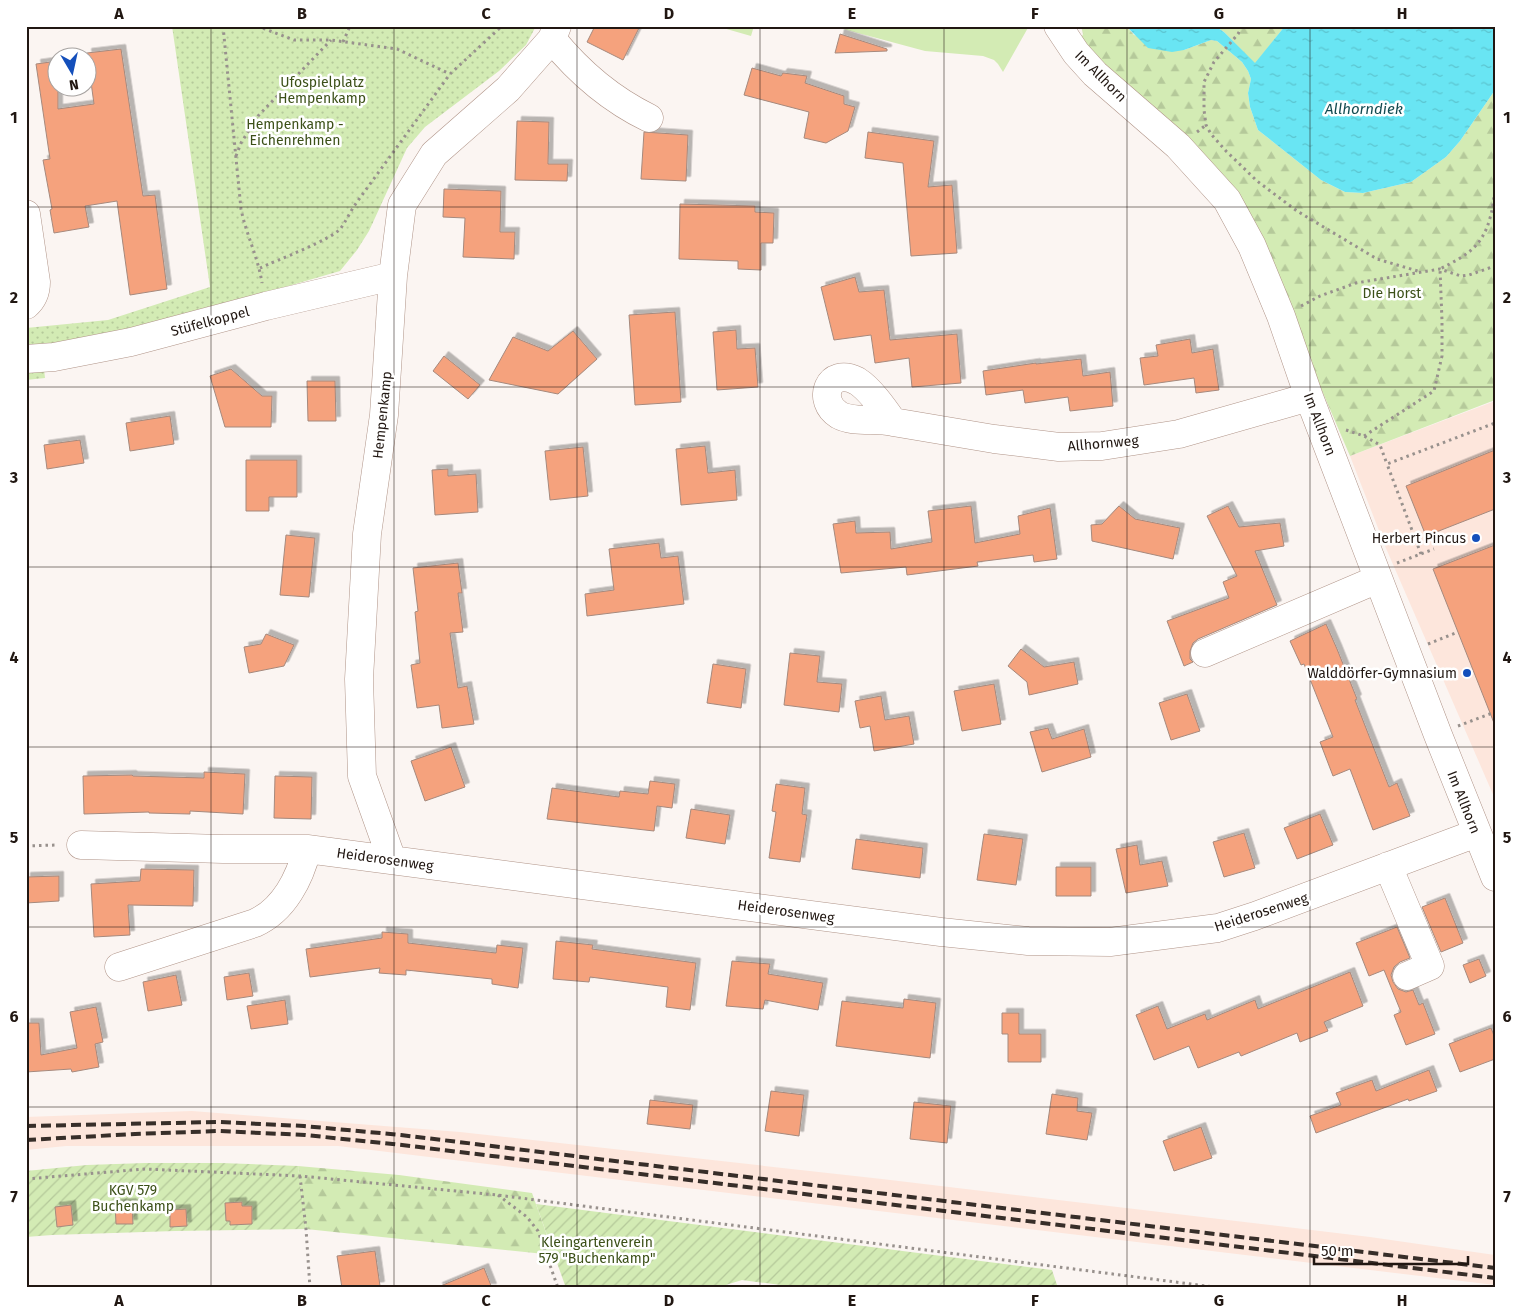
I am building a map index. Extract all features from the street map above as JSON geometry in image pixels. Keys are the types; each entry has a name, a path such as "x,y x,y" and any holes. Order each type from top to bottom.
{"street":[{"name":"Im Allhorn","path":"1058,26 1076,53 1095,74 1178,146 1227,200 1252,246 1281,316 1309,397 1406,653 1495,877"},
{"path":"554,33 566,58 629,108 649,118"},
{"name":"Hempenkamp","path":"392,860 362,776 359,679 367,534 384,415 393,276 402,205 434,154 508,89 554,33"},
{"path":"26,214 36,282 34,293 30,302 26,305"},
{"name":"Stüfelkoppel","path":"26,359 54,357 131,342 266,306 393,276"},
{"name":"Allhornweg","path":"893,422 994,439 1059,447 1102,446 1179,434 1309,397"},
{"path":"1204,653 1378,579"},
{"name":"Heiderosenweg","path":"80,845 307,849 941,932 1028,941 1110,942 1218,928 1477,833"},
{"path":"119,967 267,918 277,908 298,878 307,849"},
{"path":"1388,866 1430,966 1408,976"}],"path":[{"path":"223,26 235,159 243,221 260,268 266,306"},
{"path":"257,26 294,40 331,40 397,49 450,74"},
{"path":"343,42 350,26"},
{"path":"260,268 323,240 340,230 352,208 450,74 502,26"},
{"path":"1242,26 1238,34 1223,50 1206,75 1203,87 1206,125 1211,134 1257,181 1297,211 1377,259 1421,272"},
{"path":"235,159 241,143 258,116 331,40"},
{"path":"1281,316 1320,296 1356,283 1440,269 1463,256 1474,248 1485,234 1495,191"},
{"path":"1440,269 1461,276 1495,266"},
{"path":"1364,436 1434,392 1442,356 1440,269"},
{"path":"1387,464 1495,423"},
{"path":"1323,433 1346,430 1364,436 1380,445 1421,554"},
{"path":"1406,560 1434,548"},
{"path":"1406,653 1458,632"},
{"path":"1468,723 1495,712"},
{"path":"26,846 80,845"},
{"path":"26,1179 145,1169 300,1176 497,1195 1222,1288"},
{"path":"300,1176 310,1288"},
{"path":"497,1195 528,1218 538,1231 558,1288"}],"shaded area":[{"name":"Walddörfer-Gymnasium","path":"1495,401 1495,799 1385,546 1350,456"},
{"path":"192,1111 460,1132 882,1179 1370,1237 1495,1255 1495,1285 338,1146 66,1146 26,1150 26,1117"}],"green space":[{"name":"Hempenkamp - Eichenrehmen","path":"172,26 536,26 526,45 499,71 425,127 407,148 369,231 340,271 213,308 42,351 45,378 26,380 26,328 108,320 210,287"},
{"path":"716,26 754,26 751,36"},
{"path":"832,26 1029,26 1003,72 994,60 983,56 925,51"},
{"name":"Die Horst","path":"1081,26 1126,26 1134,35 1184,50 1211,40 1217,41 1242,62 1248,71 1251,79 1248,93 1250,107 1258,130 1321,180 1345,192 1363,193 1411,182 1446,157 1460,141 1495,90 1495,400 1350,456 1248,218 1078,45 1083,34"},
{"path":"1215,26 1285,26 1255,64 1224,32"},
{"name":"KGV 579 Buchenkamp","path":"145,1163 298,1166 306,1229 175,1231 26,1237 26,1171 87,1165"},
{"path":"298,1166 399,1175 532,1193 554,1255 306,1229"},
{"name":"Kleingartenverein 579 \"Buchenkamp\"","path":"536,1204 1052,1270 1058,1288 803,1288 742,1280 716,1288 566,1288"}],"water":[{"name":"Allhorndiek","path":"1126,26 1215,26 1224,32 1255,63 1285,26 1495,26 1495,90 1460,141 1446,157 1411,182 1363,193 1345,192 1321,180 1258,130 1250,107 1248,93 1251,79 1248,71 1242,62 1217,41 1211,40 1184,50 1172,52 1148,48"}],"building":[{"path":"595,26 640,26 623,60 587,42"},
{"path":"840,34 887,49 887,51 835,53"},
{"path":"121,49 143,196 155,195 167,289 130,295 117,201 85,206 89,227 54,233 50,210 52,209 43,160 50,159 36,64 48,62 48,98 58,98 58,109 94,104 93,98 98,98 98,52"},
{"path":"752,68 781,76 783,73 807,76 805,83 844,96 844,104 855,107 848,131 826,143 804,138 809,112 744,95"},
{"path":"517,121 549,122 548,164 568,164 567,181 515,180"},
{"path":"644,132 688,135 686,181 641,179"},
{"path":"868,132 934,141 928,187 952,185 957,253 911,256 903,163 865,158"},
{"path":"444,189 501,191 500,232 515,232 514,259 463,257 465,218 443,217"},
{"path":"680,204 755,206 755,212 774,213 773,243 761,243 761,270 738,269 738,261 679,259"},
{"path":"855,277 859,292 884,290 890,340 957,334 961,383 912,387 909,358 875,363 871,335 834,340 821,287"},
{"path":"675,312 681,402 635,405 629,315"},
{"path":"736,330 737,349 755,348 758,387 717,390 713,332"},
{"path":"573,331 597,359 558,394 489,380 513,337 548,351"},
{"path":"1190,339 1192,353 1213,349 1219,390 1196,393 1194,378 1144,385 1140,358 1158,356 1156,345"},
{"path":"444,356 480,385 468,399 433,371"},
{"path":"1081,359 1083,376 1110,372 1113,406 1070,411 1068,397 1025,403 1023,390 986,395 983,371"},
{"path":"231,369 262,396 272,396 271,427 225,427 210,376"},
{"path":"307,381 335,381 336,421 308,421"},
{"path":"170,416 174,444 130,451 126,423"},
{"path":"80,440 84,463 47,469 44,445"},
{"path":"705,446 708,473 735,470 737,500 681,505 676,449"},
{"path":"583,447 588,496 550,500 545,451"},
{"path":"1495,450 1495,509 1426,536 1406,486"},
{"path":"246,460 297,460 297,497 269,497 269,511 246,511"},
{"path":"448,469 448,476 476,474 478,512 435,515 432,470"},
{"path":"971,506 975,543 1020,534 1018,516 1050,508 1057,559 1034,562 1033,555 977,562 978,566 907,575 906,567 841,573 833,524 855,521 856,533 890,532 891,549 932,542 928,511"},
{"path":"1119,506 1135,519 1180,528 1173,559 1092,541 1091,525 1102,524"},
{"path":"1228,506 1239,527 1280,523 1284,546 1255,551 1277,605 1198,639 1193,643 1190,651 1190,659 1193,662 1184,666 1167,621 1229,598 1223,582 1237,576 1207,516"},
{"path":"286,535 315,538 309,597 280,595"},
{"path":"659,543 661,558 678,556 684,604 587,616 585,594 614,590 609,549"},
{"path":"1495,545 1495,723 1494,723 1433,569"},
{"path":"458,563 462,593 458,593 463,632 450,633 458,688 467,686 474,724 442,728 439,705 417,708 411,665 420,663 415,612 418,611 413,568"},
{"path":"1326,624 1357,699 1355,700 1389,787 1397,783 1410,816 1373,830 1350,769 1333,776 1320,742 1333,737 1304,664 1301,665 1290,641"},
{"path":"266,634 294,645 284,666 249,673 244,647 261,644"},
{"path":"1021,649 1044,667 1074,662 1078,684 1029,695 1027,682 1008,666"},
{"path":"790,653 820,656 817,682 842,684 839,712 784,705"},
{"path":"713,664 746,669 741,708 707,703"},
{"path":"994,684 1001,724 962,731 954,691"},
{"path":"1187,694 1200,731 1171,740 1159,703"},
{"path":"881,696 885,720 909,716 914,744 874,751 870,726 860,728 855,701"},
{"path":"1048,728 1052,739 1084,729 1091,757 1042,772 1030,732"},
{"path":"451,747 465,787 425,801 411,761"},
{"path":"204,772 245,774 243,814 190,811 190,814 149,812 84,814 83,776 132,775 204,778"},
{"path":"275,776 312,777 311,819 274,818"},
{"path":"650,781 675,784 672,808 657,806 654,831 547,819 552,788 619,797 620,791 648,794"},
{"path":"776,784 805,788 802,814 807,815 800,862 769,858 776,812 772,811"},
{"path":"691,809 730,815 725,844 686,838"},
{"path":"1320,814 1333,845 1297,859 1284,828"},
{"path":"1244,833 1255,868 1224,877 1213,842"},
{"path":"984,834 1023,839 1016,885 977,880"},
{"path":"856,839 923,848 920,878 852,869"},
{"path":"1137,845 1140,865 1162,861 1168,886 1126,893 1116,849"},
{"path":"1056,867 1091,867 1091,896 1056,896"},
{"path":"141,869 194,870 193,906 128,905 130,935 94,937 91,884 140,881"},
{"path":"59,876 59,901 26,903 26,877"},
{"path":"1445,898 1463,943 1441,952 1422,907"},
{"path":"1397,927 1410,958 1394,967 1391,975 1393,982 1398,989 1406,992 1413,990 1419,1005 1423,1003 1435,1034 1406,1045 1394,1015 1401,1012 1384,970 1369,976 1356,943"},
{"path":"382,932 408,934 408,943 496,953 497,945 523,948 518,988 492,984 492,979 406,970 406,975 379,973 380,968 310,977 306,949 382,938"},
{"path":"556,941 593,945 592,949 696,963 690,1010 666,1007 668,987 590,977 589,982 553,979"},
{"path":"1479,959 1486,976 1470,983 1463,965"},
{"path":"732,961 770,964 768,974 823,983 818,1010 765,1000 763,1009 726,1006"},
{"path":"1350,972 1363,1006 1324,1022 1328,1031 1300,1042 1297,1033 1241,1056 1239,1052 1198,1068 1189,1046 1154,1060 1136,1015 1158,1006 1167,1029 1205,1014 1207,1020 1255,1000 1258,1009"},
{"path":"249,973 253,996 227,1000 224,977"},
{"path":"176,975 182,1005 148,1011 143,982"},
{"path":"904,999 936,1003 930,1058 836,1046 842,1001 903,1008"},
{"path":"285,1000 288,1024 251,1029 247,1006"},
{"path":"96,1007 103,1042 95,1044 99,1067 72,1072 71,1069 26,1072 26,1023 39,1023 41,1055 77,1048 70,1012"},
{"path":"1002,1013 1019,1013 1019,1034 1041,1034 1041,1062 1008,1062 1008,1034 1002,1034"},
{"path":"1491,1028 1495,1038 1495,1059 1460,1072 1449,1044"},
{"path":"1429,1070 1437,1091 1409,1101 1408,1099 1316,1133 1310,1116 1341,1105 1336,1093 1372,1080 1376,1091"},
{"path":"771,1091 804,1095 799,1136 765,1131"},
{"path":"1052,1094 1078,1098 1077,1111 1092,1113 1087,1140 1046,1134"},
{"path":"650,1100 693,1105 690,1129 647,1124"},
{"path":"914,1102 951,1106 947,1143 910,1139"},
{"path":"1201,1127 1212,1158 1174,1171 1163,1141"},
{"path":"242,1202 242,1206 252,1206 252,1224 230,1225 230,1221 226,1221 225,1203"},
{"path":"132,1203 133,1224 116,1224 115,1204"},
{"path":"71,1205 73,1225 57,1227 55,1207"},
{"path":"186,1209 187,1226 170,1227 170,1210"},
{"path":"375,1251 380,1286 342,1288 337,1256"},
{"path":"484,1268 492,1288 438,1288 438,1287"}],"railway":[{"path":"26,1126 219,1122 304,1126 401,1135 1495,1268"},
{"path":"26,1140 219,1131 305,1135 402,1145 1495,1278"}],"place":[{"name":"Herbert Pincus","path":"1476,538"},
{"name":"Walddörfer-Gymnasium","path":"1467,673"}],"park label":[{"name":"Ufospielplatz Hempenkamp","path":"322,90"}]}
